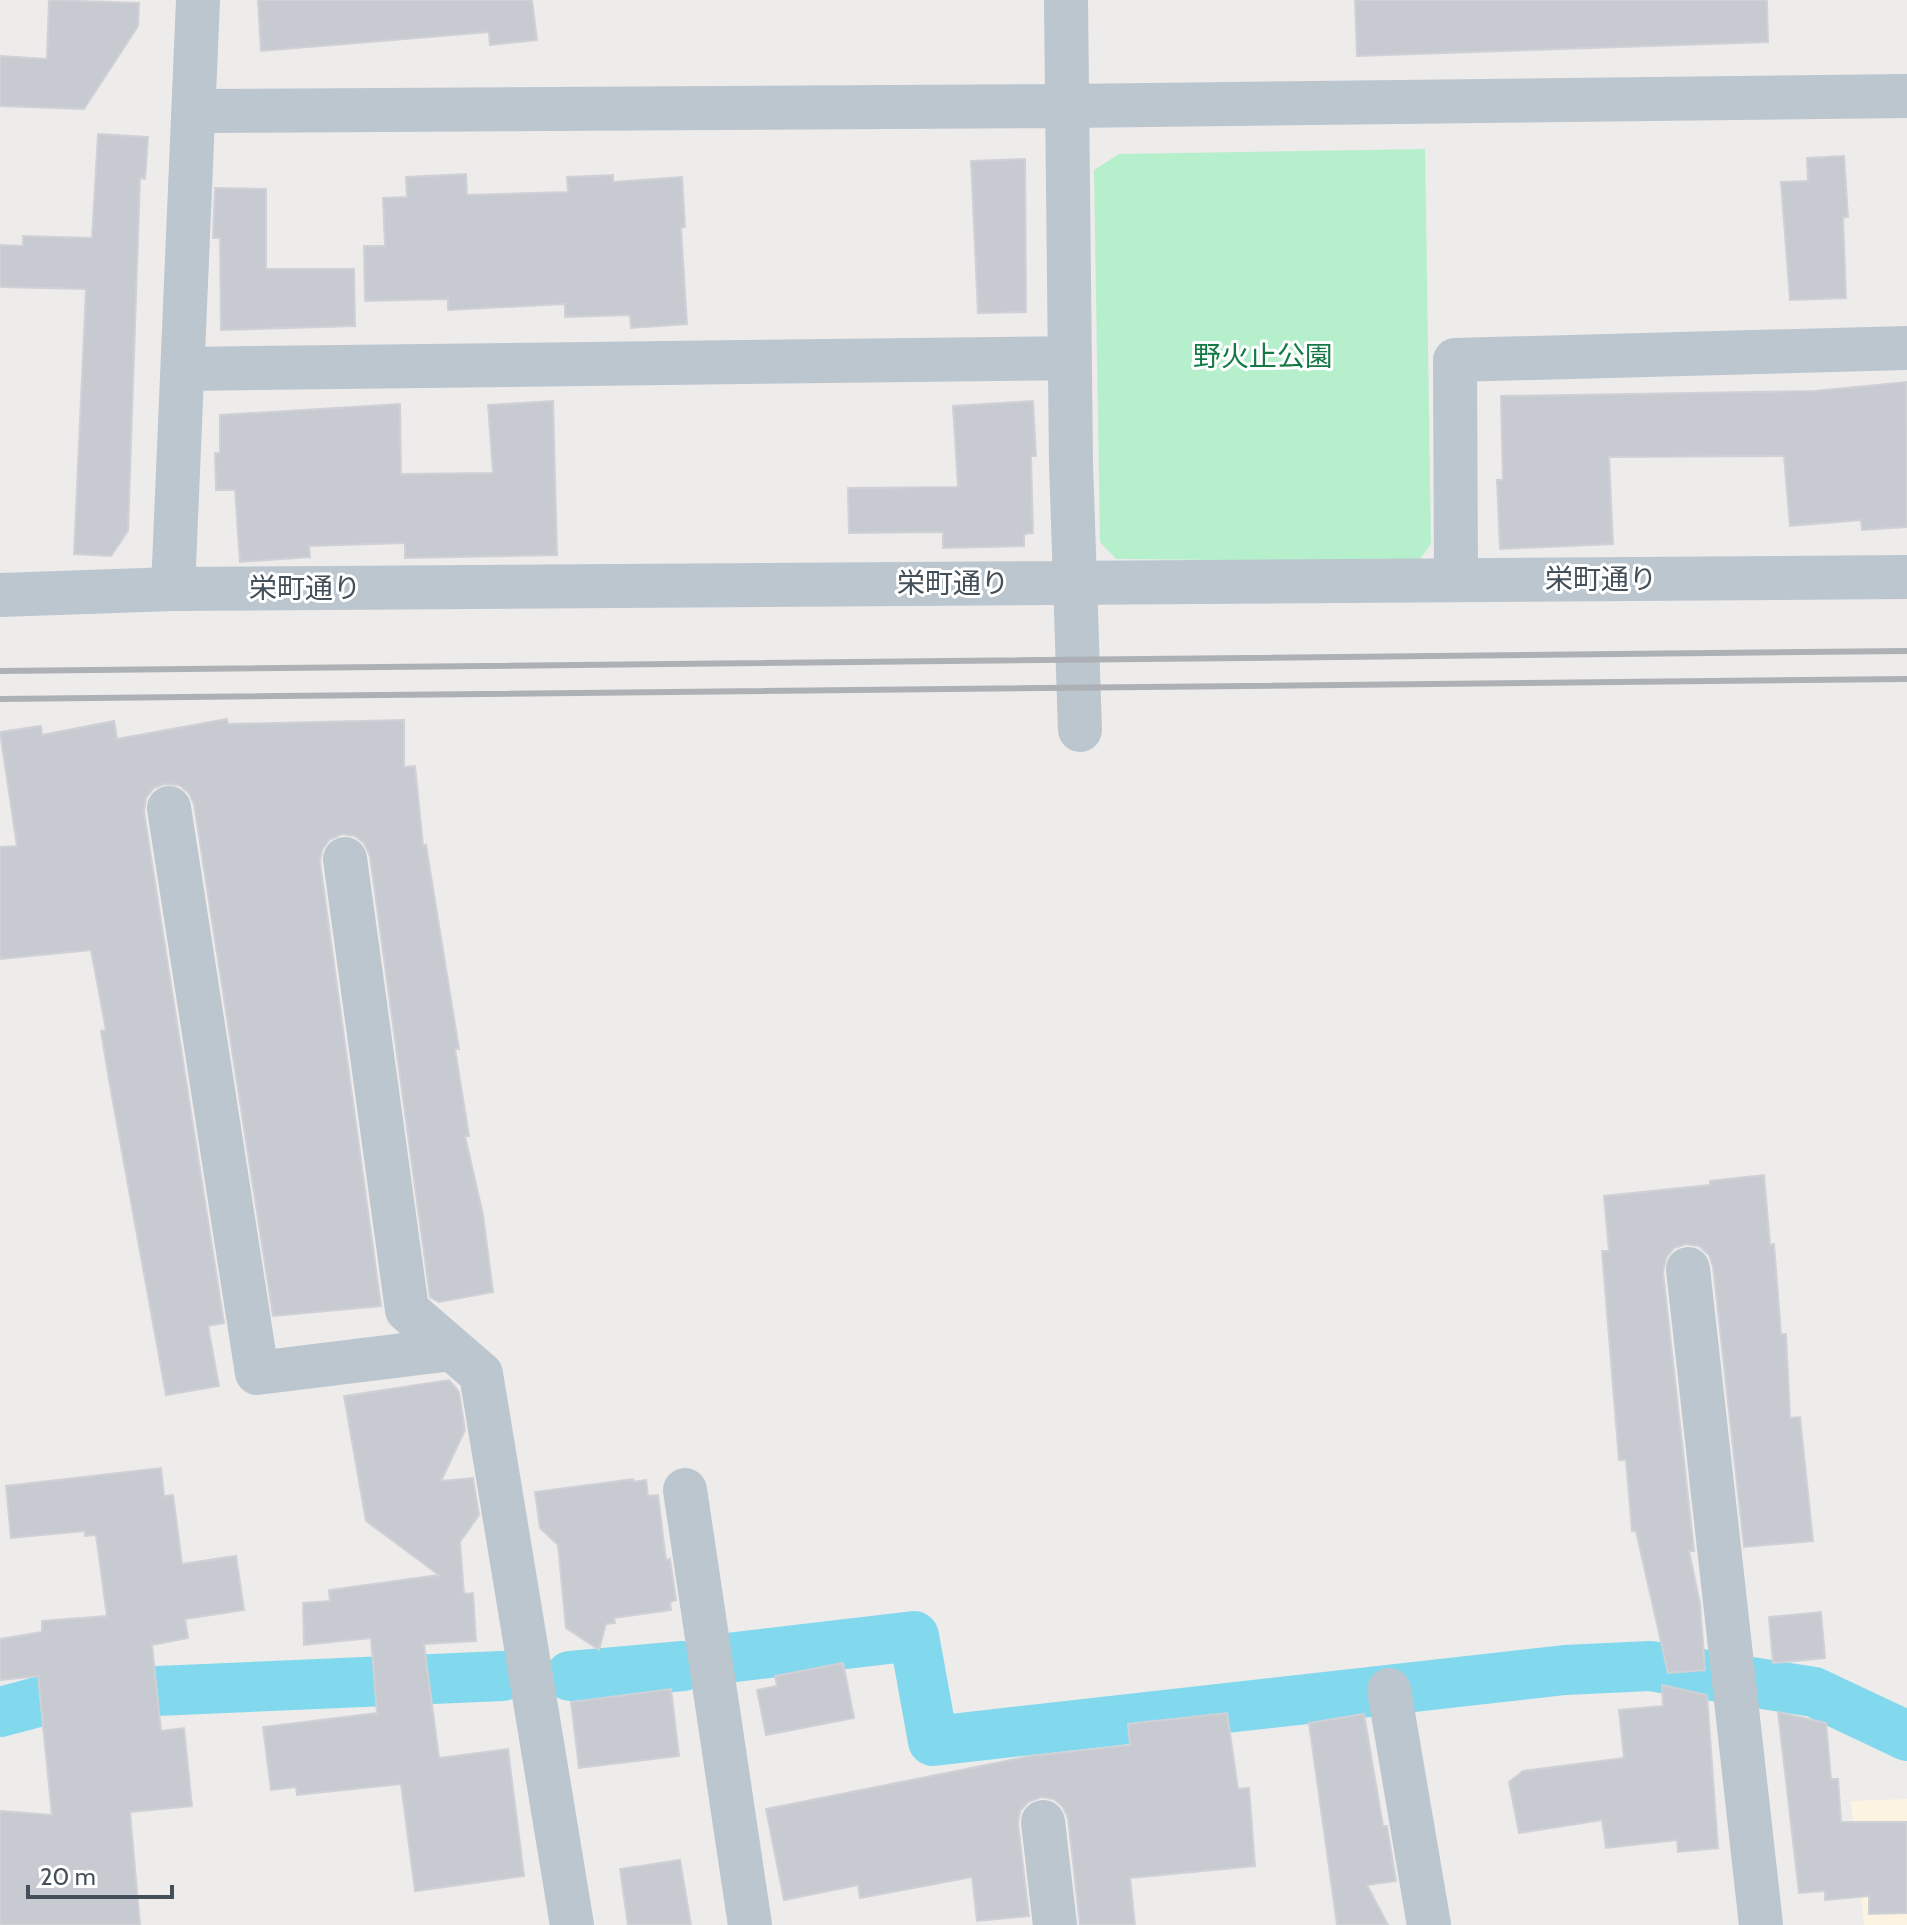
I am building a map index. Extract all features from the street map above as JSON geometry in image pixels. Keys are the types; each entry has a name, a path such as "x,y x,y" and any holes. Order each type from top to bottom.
{"street":[{"path":"173,589 198,0"},
{"path":"1066,0 1074,582 1080,730"},
{"path":"194,111 1067,106 1907,96"},
{"path":"1456,580 1455,360 1907,348"},
{"path":"183,369 1070,358"},
{"name":"栄町通り","path":"0,595 173,589 1907,577"},
{"path":"169,808 257,1373 452,1349"},
{"path":"345,859 407,1310 481,1374 572,1925"},
{"path":"1688,1269 1761,1925"},
{"path":"685,1490 750,1925"},
{"path":"1389,1690 1429,1925"},
{"path":"1043,1822 1055,1925"}],"shaded area":[{"path":"1907,1799 1907,1925 1864,1925 1851,1801"}],"green space":[{"name":"野火止公園","path":"1425,149 1431,544 1418,562 1116,559 1100,542 1094,170 1119,154"}],"building":[{"path":"49,0 139,3 138,26 84,109 0,106 0,56 47,59"},
{"path":"258,0 532,0 537,40 490,45 489,32 261,51"},
{"path":"1355,0 1767,0 1768,42 1357,56"},
{"path":"98,134 148,137 145,179 140,178 128,531 111,556 74,554 86,289 0,287 0,245 23,246 23,236 92,238"},
{"path":"1844,156 1848,217 1843,217 1846,298 1790,300 1781,182 1808,181 1807,158"},
{"path":"1025,159 1026,312 978,313 971,161"},
{"path":"466,174 467,195 568,192 567,177 613,175 613,182 682,177 685,227 681,228 687,324 631,328 630,315 565,317 565,304 448,310 448,299 365,301 364,246 385,246 383,198 407,197 406,177"},
{"path":"215,188 266,189 266,269 354,269 355,326 221,330 220,238 213,238"},
{"path":"1906,382 1907,527 1862,530 1861,520 1790,526 1784,456 1609,457 1613,544 1500,549 1497,480 1503,480 1501,396 1814,391"},
{"path":"553,401 557,555 405,558 405,543 309,546 310,557 240,562 235,490 216,490 215,453 220,453 220,415 400,404 401,474 493,473 488,405"},
{"path":"1033,401 1036,456 1031,456 1033,533 1024,534 1024,546 943,548 943,532 849,533 848,488 958,487 953,406"},
{"path":"227,719 228,724 404,720 404,767 415,766 423,845 426,845 459,1049 455,1049 469,1136 465,1136 483,1215 493,1292 439,1302 430,1297 370,856 364,843 355,836 342,834 329,840 322,850 320,862 381,1306 273,1316 194,804 189,793 179,785 164,784 154,788 146,798 144,812 224,1323 208,1326 219,1386 166,1395 109,1080 101,1031 106,1030 91,950 0,959 0,847 17,846 0,732 41,726 42,735 114,721 117,739"},
{"path":"1764,1175 1770,1245 1774,1244 1781,1334 1786,1334 1790,1418 1800,1417 1813,1541 1744,1547 1713,1266 1709,1255 1699,1246 1686,1244 1674,1248 1666,1258 1663,1272 1694,1551 1689,1551 1700,1604 1705,1670 1668,1673 1636,1531 1632,1531 1626,1460 1619,1460 1602,1251 1609,1251 1604,1196 1710,1185 1710,1181"},
{"path":"449,1380 459,1392 465,1430 441,1481 473,1478 479,1515 460,1542 464,1594 473,1593 476,1641 424,1644 439,1758 508,1749 524,1876 415,1891 401,1784 297,1795 296,1787 271,1790 263,1727 377,1713 371,1638 304,1645 303,1603 330,1601 329,1590 439,1575 366,1521 344,1396"},
{"path":"161,1468 164,1496 173,1495 182,1564 236,1556 244,1610 185,1619 188,1638 152,1645 161,1731 184,1728 192,1806 130,1812 140,1925 0,1925 0,1811 52,1815 38,1676 0,1680 0,1639 42,1632 42,1621 107,1616 96,1535 85,1536 85,1531 11,1538 6,1486"},
{"path":"633,1479 634,1482 646,1480 648,1496 658,1495 666,1560 670,1559 676,1600 670,1602 671,1610 614,1618 615,1623 606,1624 599,1650 566,1628 558,1545 540,1528 535,1492"},
{"path":"1821,1612 1825,1658 1773,1663 1769,1617"},
{"path":"843,1663 854,1718 766,1735 757,1690 777,1686 775,1676"},
{"path":"1662,1685 1707,1695 1718,1848 1678,1852 1677,1840 1606,1848 1602,1820 1519,1833 1509,1782 1523,1771 1624,1758 1619,1710 1663,1706"},
{"path":"671,1689 679,1756 579,1768 571,1702"},
{"path":"1778,1712 1826,1723 1831,1779 1838,1779 1841,1822 1907,1822 1907,1913 1869,1914 1869,1896 1825,1900 1825,1891 1799,1893"},
{"path":"1227,1713 1238,1789 1249,1788 1255,1866 1130,1878 1135,1925 1080,1925 1068,1818 1063,1807 1054,1799 1041,1797 1028,1802 1020,1811 1018,1824 1029,1916 977,1921 972,1877 860,1898 858,1885 784,1900 766,1809 1031,1756 1130,1745 1128,1724"},
{"path":"1364,1714 1383,1826 1387,1826 1396,1881 1367,1885 1388,1925 1337,1925 1309,1723"},
{"path":"680,1860 691,1925 628,1925 620,1869"}],"waterway":[{"path":"727,1658 914,1636 933,1741 1565,1670 1650,1666 1814,1692 1907,1736"},
{"path":"570,1676 683,1666"},
{"path":"0,1712 64,1695 502,1676"}],"railway":[{"path":"0,671 1907,651"},
{"path":"0,699 1907,679"}]}
